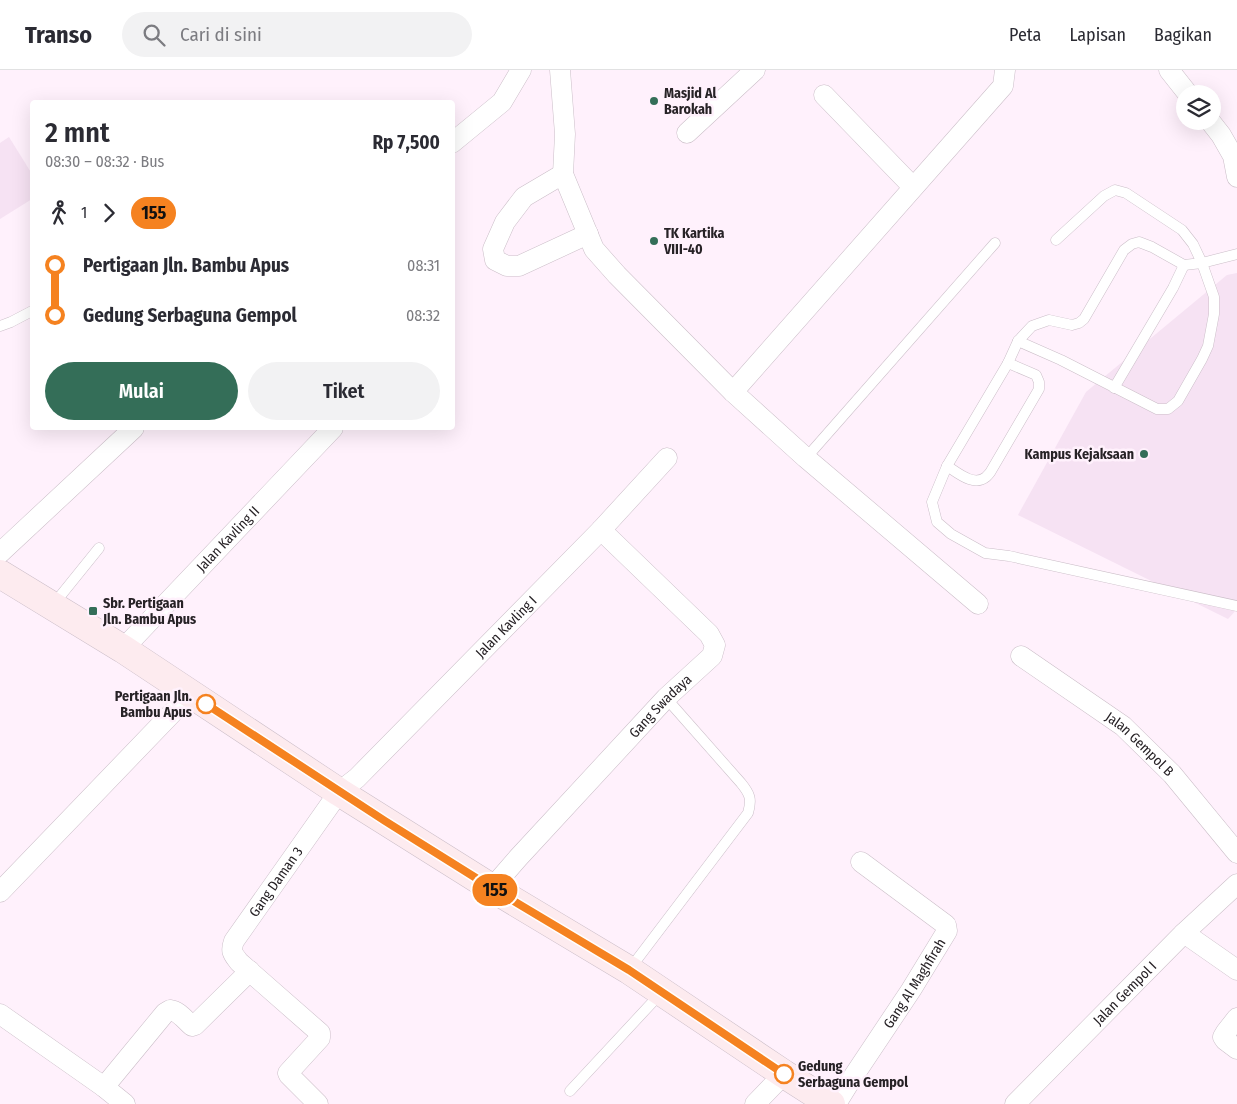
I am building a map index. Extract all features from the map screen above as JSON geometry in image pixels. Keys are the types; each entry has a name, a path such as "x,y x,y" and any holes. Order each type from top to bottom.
{"main road":[{"path":"0,574 190,692 339,792 492,888 629,970 831,1104"}],"street":[{"path":"455,141 502,102 521,70"},
{"path":"560,70 565,134 563,174 594,249 617,275 733,392 806,458 978,604"},
{"path":"687,133 755,70"},
{"path":"733,392 1003,86 1005,70"},
{"path":"1169,70 1181,85"},
{"path":"824,95 913,186"},
{"path":"1216,130 1232,156 1237,177"},
{"path":"563,174 524,197 505,222 493,249 495,260 507,266 519,266 588,234"},
{"path":"0,553 132,430"},
{"name":"Jalan Kavling II","path":"123,649 330,430"},
{"name":"Jalan Kavling I","path":"339,792 364,771 601,530 667,458"},
{"name":"Gang Swadaya","path":"492,888 666,698 712,656 715,645 709,634 601,530"},
{"name":"Jalan Gempol B","path":"1021,656 1123,726 1172,774 1237,852"},
{"path":"0,892 176,709 190,692"},
{"name":"Gang Daman 3","path":"318,1104 288,1073 320,1038 320,1033 239,962 233,954 232,948 234,941 339,792"},
{"name":"Gang Al Maghfirah","path":"836,1104 911,990 947,931 946,925 861,862"},
{"name":"Jalan Gempol I","path":"1014,1104 1184,933 1237,884"},
{"path":"1184,933 1237,970"},
{"path":"104,1087 166,1013 170,1010 175,1011 192,1026 195,1025 250,971"},
{"path":"0,1014 104,1087 125,1104"},
{"path":"1237,1018 1223,1037 1237,1049"},
{"path":"755,1104 784,1074"}],"lane":[{"path":"1018,341 1061,360 1157,409 1168,409 1178,401 1208,346 1214,297 1193,244 1182,230 1126,193 1115,190 1104,196 1056,240"},
{"path":"1237,254 1202,263 1184,265 1139,242 1132,244 1124,250 1084,319 1072,325 1049,320 1032,326 1018,341 1008,363 947,466 932,502 937,522 951,534 985,552 1237,606"},
{"path":"806,458 995,244"},
{"path":"1114,388 1173,288 1184,265"},
{"path":"0,326 30,312"},
{"path":"947,466 967,478 977,481 985,478 1006,446 1039,389 1036,375 1008,363"},
{"path":"52,606 100,548"},
{"path":"629,970 748,813 751,802 745,787 666,698"},
{"path":"570,1092 662,992"}],"shaded area":[{"path":"9,137 30,171 30,200 0,219 0,143"},
{"name":"Kampus Kejaksaan","path":"1237,273 1237,609 1228,619 1018,515 1086,392 1227,275"}],"bus line":[{"name":"155","path":"206,704 385,821 629,970 784,1074"}],"place":[{"name":"Masjid Al Barokah","path":"654,101"},
{"name":"TK Kartika VIII-40","path":"654,241"},
{"name":"Kampus Kejaksaan","path":"1144,454"},
{"name":"Sbr. Pertigaan Jln. Bambu Apus","path":"93,611"},
{"name":"Pertigaan Jln. Bambu Apus","path":"206,704"},
{"name":"Gedung Serbaguna Gempol","path":"784,1074"}]}
